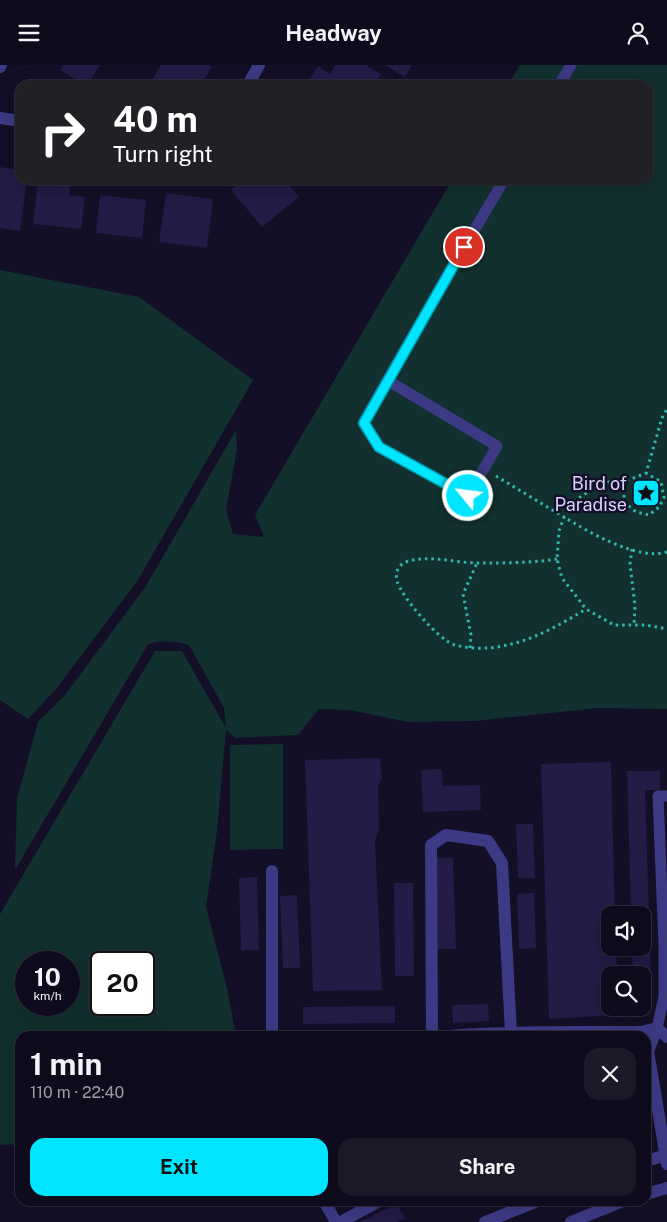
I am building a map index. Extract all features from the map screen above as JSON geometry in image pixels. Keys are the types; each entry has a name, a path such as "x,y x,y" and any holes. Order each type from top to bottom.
{"street":[{"path":"251,80 259,65"},
{"path":"0,119 15,120"},
{"path":"432,1031 431,845 446,835 488,841 502,863 511,1031"},
{"path":"272,871 272,1031"},
{"path":"651,1047 662,1033"},
{"path":"651,1069 666,1158 651,1160"},
{"path":"651,1193 667,1188"},
{"path":"327,1206 336,1222"},
{"path":"341,1222 370,1206"},
{"path":"486,1222 526,1206"},
{"path":"571,1222 611,1206"}],"lane":[{"path":"562,80 571,65"},
{"path":"388,380 497,446 468,496 379,447 364,423 388,380 501,185"},
{"path":"662,1033 665,943 658,795 667,796"}],"path":[{"path":"646,473 662,418 667,409"},
{"path":"483,469 588,531 632,549 655,554 667,552"},
{"path":"646,473 624,482 609,482 592,489 576,500 564,517 559,531 557,559 562,577 586,609 614,625 646,625 667,629"},
{"path":"624,482 624,501 636,512 649,515 664,498 661,482 646,473"},
{"path":"661,503 667,507"},
{"path":"632,549 630,564 635,606 634,625"},
{"path":"557,559 519,563 477,563 421,559 408,561 401,565 397,573 398,582 405,595 432,629 452,644 470,648 496,647 520,643 544,633 586,609"},
{"path":"470,648 471,635 463,594 477,563"}],"green space":[{"path":"520,65 667,65 667,709 598,708 475,721 408,722 350,710 319,709 298,735 235,738 226,730 217,831 206,907 227,988 235,1031 15,1031 15,1144 0,1145 0,914 155,651 182,651 226,728 224,708 189,645 168,641 148,644 15,870 17,798 38,722 65,695 146,586 236,430 237,449 226,510 233,534 264,537 255,515 449,185 653,185 653,80 511,80"},
{"path":"0,270 139,297 253,380 138,580 56,689 28,719 0,700"},
{"path":"283,744 283,849 230,850 230,745"}],"building":[{"path":"63,65 100,65 91,80 77,80 60,70"},
{"path":"161,65 209,65 212,67 204,80 152,80"},
{"path":"335,65 366,65 381,74 378,80 309,80 318,66 330,74"},
{"path":"385,65 412,65 405,77"},
{"path":"0,167 15,169 15,185 26,185 20,231 0,228"},
{"path":"37,185 70,185 69,195 85,197 81,229 33,224"},
{"path":"237,185 289,185 299,197 262,227 231,190"},
{"path":"166,193 213,199 207,248 159,242"},
{"path":"100,195 146,200 142,238 96,233"},
{"path":"380,758 382,778 378,786 379,829 375,841 382,990 313,991 305,760"},
{"path":"611,762 615,906 601,906 601,956 616,956 617,966 601,966 602,1016 549,1019 541,764"},
{"path":"442,769 443,786 480,785 481,810 423,812 421,770"},
{"path":"627,771 660,771 660,790 645,790 649,906 631,906"},
{"path":"516,824 533,824 535,878 518,878"},
{"path":"434,858 453,858 456,949 437,949"},
{"path":"257,877 259,950 241,950 239,878"},
{"path":"394,883 413,883 414,976 395,976"},
{"path":"534,893 536,948 519,949 517,894"},
{"path":"297,895 300,968 283,968 280,896"},
{"path":"632,956 650,956 651,966 633,966"},
{"path":"651,978 652,1009 651,1009"},
{"path":"488,1004 489,1021 453,1023 452,1005"},
{"path":"395,1006 395,1023 303,1024 303,1007"},
{"path":"393,1206 398,1206 405,1218 397,1222 359,1222"}],"place":[{"name":"Bird of Paradise","path":"646,493"}],"route":[{"path":"464,247 364,423 379,447 468,496"}]}
